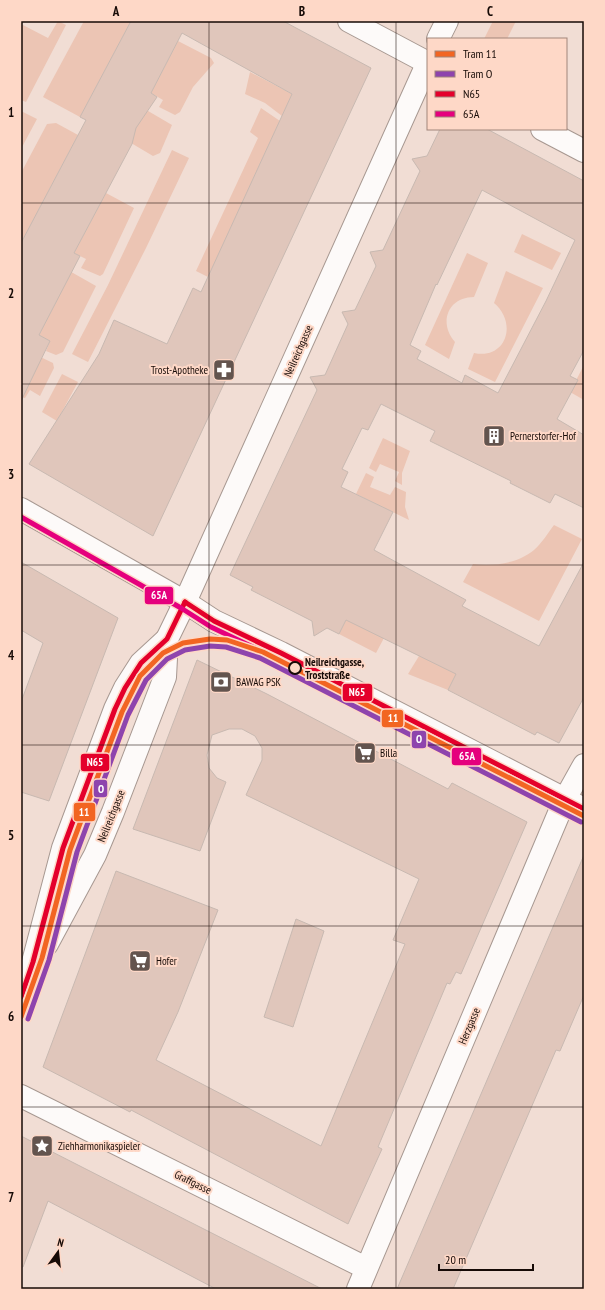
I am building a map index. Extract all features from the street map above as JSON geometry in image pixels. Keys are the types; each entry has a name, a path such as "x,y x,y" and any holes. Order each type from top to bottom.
{"street":[{"path":"349,21 427,61"},
{"path":"438,38 446,21"},
{"name":"Neilreichgasse","path":"24,989 63,848 115,709 125,688 141,663 167,639 185,602 427,64"},
{"path":"544,130 584,151"},
{"path":"21,510 185,602 214,621 281,653 575,804"},
{"name":"Neilreichgasse","path":"24,989 95,855 165,677 167,639"},
{"name":"Herzgasse","path":"358,1289 366,1268 575,804 584,765"},
{"name":"Graffgasse","path":"21,1096 366,1268"}],"shaded area":[{"path":"58,21 66,25 26,102 21,100 21,24 48,38"},
{"path":"84,21 131,21 80,117 43,97"},
{"path":"493,21 516,21 508,38 484,38"},
{"path":"178,41 211,58 214,63 193,87 180,112 175,115 159,107 163,100 151,93"},
{"path":"250,72 292,94 282,116 265,103 245,94"},
{"path":"143,108 172,125 160,153 153,156 126,140"},
{"path":"261,108 280,121 208,277 196,271 258,138 250,132"},
{"path":"21,111 37,119 21,149"},
{"path":"56,123 78,135 21,243 21,173 47,124"},
{"path":"172,150 189,158 146,248 88,362 72,354 108,285"},
{"path":"106,193 134,208 103,274 100,276 81,268 86,259 74,253"},
{"path":"522,234 561,253 552,270 514,252"},
{"path":"467,253 488,263 474,297 465,298 458,301 448,312 447,327 455,342 449,359 425,345"},
{"path":"66,269 96,286 63,352 56,355 46,351 50,341 39,335 56,302"},
{"path":"506,271 543,288 495,382 468,369 474,353 485,354 494,351 501,346 505,338 507,329 506,320 494,303"},
{"path":"30,352 53,363 54,368 40,396 30,390 25,398 21,397 21,368"},
{"path":"584,365 584,400 570,392"},
{"path":"62,374 78,382 57,421 42,412"},
{"path":"383,438 410,451 402,473 402,485 395,481 399,472 380,464 376,472 369,468"},
{"path":"366,473 374,477 370,487 390,495 395,487 406,492 405,507 409,520 356,494"},
{"path":"554,525 582,539 539,621 463,582 473,564 489,565 505,563 527,555 540,544"},
{"path":"349,614 384,638 376,653 339,634"},
{"path":"419,656 458,670 448,690 408,674"}],"building":[{"path":"131,21 283,21 371,68 153,536 29,464 99,354 114,320 167,344 193,288 201,292 292,94 182,33 151,93 157,97 136,128 132,144 74,253 80,256 39,335 50,341 21,401 21,243 86,120 80,117"},
{"name":"Pernerstorfer-Hof","path":"440,130 489,130 584,181 584,350 570,376 578,380 557,419 584,435 584,508 555,494 550,503 510,483 511,481 430,441 435,431 381,404 368,430 362,428 342,469 348,472 341,487 393,512 374,550 466,600 462,606 539,646 584,562 584,697 559,743 537,732 535,735 448,690 456,674 346,620 339,634 327,628 314,636 312,621 251,590 253,587 230,575 317,390 310,377 325,375 348,324 342,312 355,310 376,266 370,252 383,250 420,171 412,159 427,156","holes":["482,190 575,240 546,301 498,393 465,375 462,383 417,359 421,351 410,345 436,284 437,285"]},
{"path":"21,562 118,618 49,801 21,792 21,702 43,643 21,630"},
{"path":"197,660 267,694 448,789 452,783 527,822 461,974 456,972 450,984 447,983 378,1147 382,1149 348,1224 131,1110 130,1112 43,1067 116,871 218,910 178,1012 156,1060 321,1146 405,944 393,940 419,879 246,795 262,760 262,748 255,736 242,729 229,729 212,735 207,755 209,768 217,778 226,782 200,851 133,829"},
{"path":"584,855 584,995 560,1051 556,1050 453,1289 397,1289"},
{"path":"296,919 324,931 293,1027 264,1017"},
{"path":"21,1136 322,1289 216,1289 48,1201 23,1267 21,1267"}],"tram line":[{"name":"11","path":"21,1017 42,958 70,850 122,712 140,676 163,653 183,643 210,639 227,640 263,652 584,816"},
{"name":"O","path":"28,1019 49,960 77,852 128,715 146,680 167,659 185,650 210,646 226,647 260,658 581,822"}],"transit line":[{"name":"65A","path":"21,517 181,608 211,627 278,659 581,815"},
{"name":"N65","path":"185,602 214,621 281,653 584,809"},
{"name":"N65","path":"21,997 33,962 63,848 115,709 125,688 141,663 167,639 185,602"}],"place":[{"name":"Trost-Apotheke","path":"224,370"},
{"name":"Pernerstorfer-Hof","path":"494,436"},
{"name":"Neilreichgasse, Troststraße","path":"295,668"},
{"name":"BAWAG PSK","path":"221,682"},
{"name":"Billa","path":"365,753"},
{"name":"Hofer","path":"140,961"},
{"name":"Ziehharmonikaspieler","path":"42,1146"}]}
